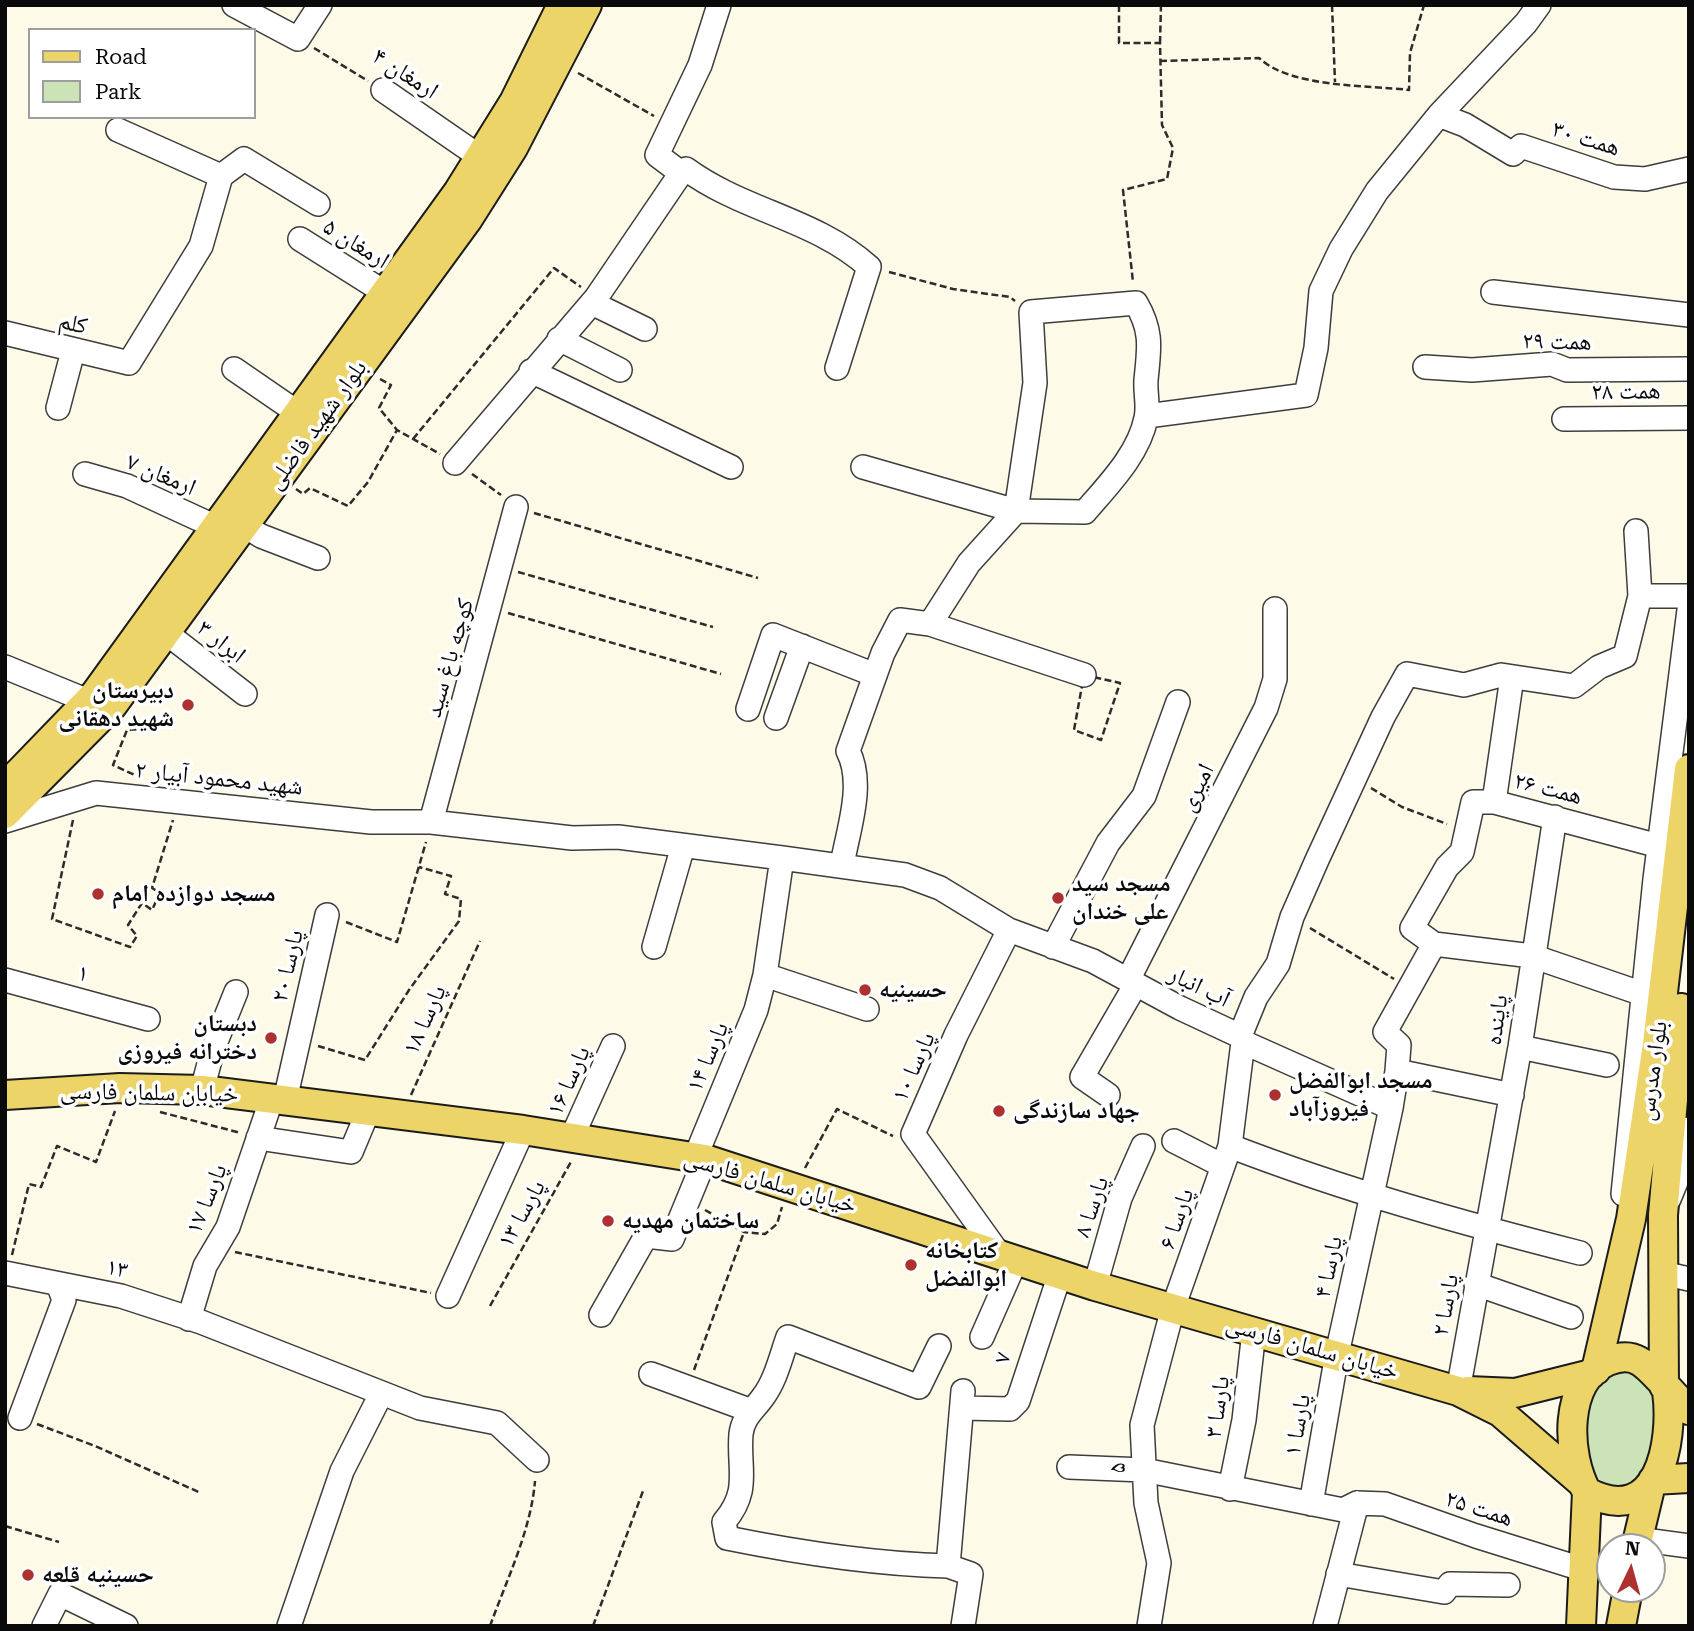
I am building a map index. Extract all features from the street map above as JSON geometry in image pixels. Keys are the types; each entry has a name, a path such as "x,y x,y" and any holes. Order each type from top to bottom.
{"main road":[{"name":"بلوار شهید فاضلی","path":"5,814 67,738 165,632 298,413 458,192 530,72 562,5"},
{"name":"بلوار شهید فاضلی","path":"100,704 230,526 279,477 468,219 513,148 560,62 587,5"},
{"name":"بلوار شهید فاضلی","path":"5,787 67,738"},
{"name":"بلوار مدرس","path":"1593,1372 1632,1219 1657,1044 1689,769"},
{"name":"بلوار مدرس","path":"1665,1389 1676,1276 1663,1215 1689,940"},
{"name":"خیابان سلمان فارسی","path":"9,1092 120,1088 202,1090 523,1130 700,1158 792,1185 1095,1286 1458,1391 1500,1412 1584,1487"},
{"path":"1581,1626 1585,1570 1584,1487 1575,1459 1573,1418 1580,1392 1593,1372 1618,1357 1628,1357 1646,1365 1665,1389 1689,1410"},
{"name":"خیابان سلمان فارسی","path":"1458,1391 1515,1393 1593,1372"},
{"path":"1639,1533 1652,1482 1664,1458 1668,1442 1670,1425 1665,1389"},
{"path":"1584,1487 1600,1499 1625,1500 1652,1482 1689,1478"},
{"path":"1621,1626 1625,1603"}],"street":[{"path":"234,5 299,39 320,5"},
{"path":"681,173 657,155 673,127 700,65 719,5"},
{"path":"1147,416 1306,395 1316,348 1321,291 1341,249 1377,191 1439,115 1539,5"},
{"name":"ارمغان ۴","path":"383,90 480,157"},
{"name":"همت ۳۰","path":"1439,115 1465,125 1513,155 1521,146 1615,177 1645,178 1689,169"},
{"path":"118,130 221,176 244,159 318,204"},
{"path":"455,463 531,370 594,300 686,169 734,199 808,226 852,251 869,267 837,368"},
{"name":"کلم","path":"5,333 129,363 201,246 221,176"},
{"name":"ارمغان ۵","path":"300,239 384,292"},
{"path":"1493,292 1689,315"},
{"path":"594,300 645,329"},
{"path":"863,467 1016,511 1086,512 1121,469 1147,416 1146,383 1150,352 1147,322 1136,303 1031,312 1035,383 1016,511 969,563 930,624"},
{"path":"559,339 620,370"},
{"path":"58,408 73,351"},
{"name":"همت ۲۹","path":"1425,367 1472,370 1552,364 1567,370 1689,369"},
{"path":"234,369 298,413"},
{"path":"531,370 732,467"},
{"name":"همت ۲۸","path":"1564,419 1689,418"},
{"name":"ارمغان ۷","path":"85,474 127,486 318,558"},
{"name":"کوچه باغ سید","path":"431,822 491,608 516,507"},
{"path":"1494,802 1512,677 1574,686 1599,667 1625,656 1640,596 1636,531"},
{"path":"1640,596 1689,597"},
{"name":"امیری","path":"1108,1095 1082,1077 1132,982 1266,708 1275,679 1275,609"},
{"path":"1632,1219 1622,1192 1659,846 1689,610"},
{"path":"842,865 855,796 856,766 848,751 875,675 900,621 930,624 1084,675"},
{"name":"ابرار ۳","path":"165,632 245,694"},
{"path":"748,709 773,635 875,675"},
{"path":"776,718 802,646"},
{"path":"5,667 100,704"},
{"name":"پارسا ۶","path":"1173,1308 1226,1156 1242,1039 1256,997 1278,964 1292,918 1407,674 1464,685 1501,676 1512,677"},
{"path":"1053,947 1108,843 1144,796 1178,702"},
{"name":"شهید محمود آبیار ۲","path":"5,821 96,793 371,822 431,822 532,835 618,837 905,875 940,888 1009,930"},
{"name":"همت ۲۶","path":"1464,842 1473,802 1494,802 1659,846"},
{"name":"پاینده","path":"1487,1229 1520,1047 1555,817"},
{"path":"1464,842 1412,928 1434,944 1532,956 1643,994"},
{"path":"654,947 683,846"},
{"name":"پارسا ۱۴","path":"601,1315 646,1236 672,1239 685,1207 700,1158 740,1054 765,975 782,858"},
{"name":"پارسا ۲۰","path":"279,1099 298,1041 327,915"},
{"path":"1009,930 1093,961 1132,982"},
{"name":"پارسا ۱۰","path":"1008,1257 913,1134 956,1035 1009,930"},
{"path":"1409,989 1434,944"},
{"path":"765,975 867,1009"},
{"name":"۱","path":"5,980 148,1019"},
{"name":"آب انبار","path":"1132,982 1242,1039 1391,1108"},
{"name":"پارسا ۴","path":"1337,1354 1397,1071 1399,1045 1385,1032 1409,989"},
{"path":"202,1090 213,1049 236,992"},
{"name":"پارسا ۱۶","path":"578,1138 613,1046"},
{"path":"1520,1047 1607,1065"},
{"path":"1397,1071 1512,1094"},
{"name":"پارسا ۱۷","path":"202,1323 205,1266 228,1227 258,1138 279,1099"},
{"path":"258,1138 351,1152 369,1109"},
{"path":"1663,1215 1685,1160 1689,1129"},
{"path":"448,1296 523,1130"},
{"path":"1174,1142 1372,1192 1487,1229 1580,1253"},
{"name":"پارسا ۸","path":"1095,1286 1120,1198 1143,1146"},
{"name":"پارسا ۲","path":"1458,1391 1487,1229"},
{"path":"982,1337 1008,1257"},
{"name":"۱۳","path":"6,1273 121,1296 202,1323 381,1394 437,1413 497,1423 537,1460"},
{"name":"۷","path":"948,1566 962,1399 1010,1409 1018,1401 1030,1357 1060,1274"},
{"path":"20,1418 64,1300 58,1284"},
{"path":"1476,1284 1572,1317"},
{"name":"۵","path":"1149,1626 1158,1563 1146,1503 1142,1425 1173,1308"},
{"name":"پارسا ۳","path":"1230,1489 1244,1420 1254,1331"},
{"path":"939,1346 919,1387 788,1337 763,1398 749,1410 741,1433 742,1492 734,1510 724,1521 727,1538 874,1564 948,1566 971,1574 963,1626"},
{"name":"پارسا ۱","path":"1311,1504 1337,1354"},
{"path":"651,1374 749,1410"},
{"path":"289,1626 342,1471 381,1394"},
{"name":"همت ۲۵","path":"1069,1467 1144,1469 1230,1489 1343,1510 1357,1503 1385,1504 1585,1570"},
{"path":"1325,1626 1357,1503"},
{"path":"1666,1545 1689,1546"},
{"path":"1338,1574 1444,1592 1450,1584 1508,1586"},
{"path":"44,1626 60,1594 126,1626"}],"path":[{"path":"1118,5 1119,43 1160,43"},
{"path":"1136,303 1123,190 1167,178 1172,148 1162,125 1161,5"},
{"path":"1332,5 1335,82"},
{"path":"1160,61 1259,58 1270,68 1281,72 1335,82 1409,90 1410,53 1424,5"},
{"name":"ارمغان ۴","path":"299,39 383,90"},
{"path":"560,62 673,127"},
{"path":"869,267 953,289 1010,297 1031,312"},
{"path":"413,439 554,268 594,300"},
{"path":"358,368 391,385 379,408 397,430 455,463 516,507 758,578"},
{"path":"279,477 303,494 310,488 348,506 368,482 397,430"},
{"path":"501,568 713,627"},
{"path":"491,608 722,674"},
{"path":"1084,675 1120,683 1101,740 1074,730 1084,675"},
{"path":"100,704 138,720 142,729 127,730 113,765 142,778"},
{"path":"1356,779 1464,842"},
{"path":"76,799 52,919 130,947 137,936 128,925 142,903 152,910 160,893 152,888 179,802"},
{"name":"پارسا ۲۰","path":"327,915 397,942 431,822"},
{"path":"298,1041 365,1060 409,990 460,921 461,899 445,894 451,876 419,867"},
{"path":"1292,918 1409,989"},
{"name":"پارسا ۱۸","path":"403,1114 481,941"},
{"path":"6,1273 29,1184 41,1187 57,1146 96,1162 119,1102"},
{"path":"685,1207 700,1208 744,1232 765,1234 777,1224 792,1185 837,1109 925,1152"},
{"path":"157,1111 258,1138"},
{"name":"پارسا ۱۳","path":"490,1306 578,1138"},
{"path":"228,1227 235,1252 448,1296"},
{"path":"688,1387 744,1232"},
{"path":"20,1418 95,1446 201,1493"},
{"path":"490,1626 533,1497 537,1460"},
{"path":"593,1626 643,1492"},
{"path":"5,1526 59,1542"}],"green space":[{"path":"1632,1366 1659,1399 1663,1415 1662,1427 1656,1453 1643,1476 1634,1483 1619,1487 1603,1484 1595,1472 1588,1446 1588,1418 1598,1377"}],"place":[{"name":"دبیرستان شهید دهقانی","path":"188,705"},
{"name":"مسجد دوازده امام","path":"98,894"},
{"name":"مسجد سید علی خندان","path":"1058,898"},
{"name":"حسینیه","path":"865,990"},
{"name":"دبستان دخترانه فیروزی","path":"271,1038"},
{"name":"مسجد ابوالفضل فیروزآباد","path":"1275,1095"},
{"name":"جهاد سازندگی","path":"999,1111"},
{"name":"ساختمان مهدیه","path":"608,1221"},
{"name":"کتابخانه ابوالفضل","path":"911,1265"},
{"name":"حسینیه قلعه","path":"28,1575"}]}
